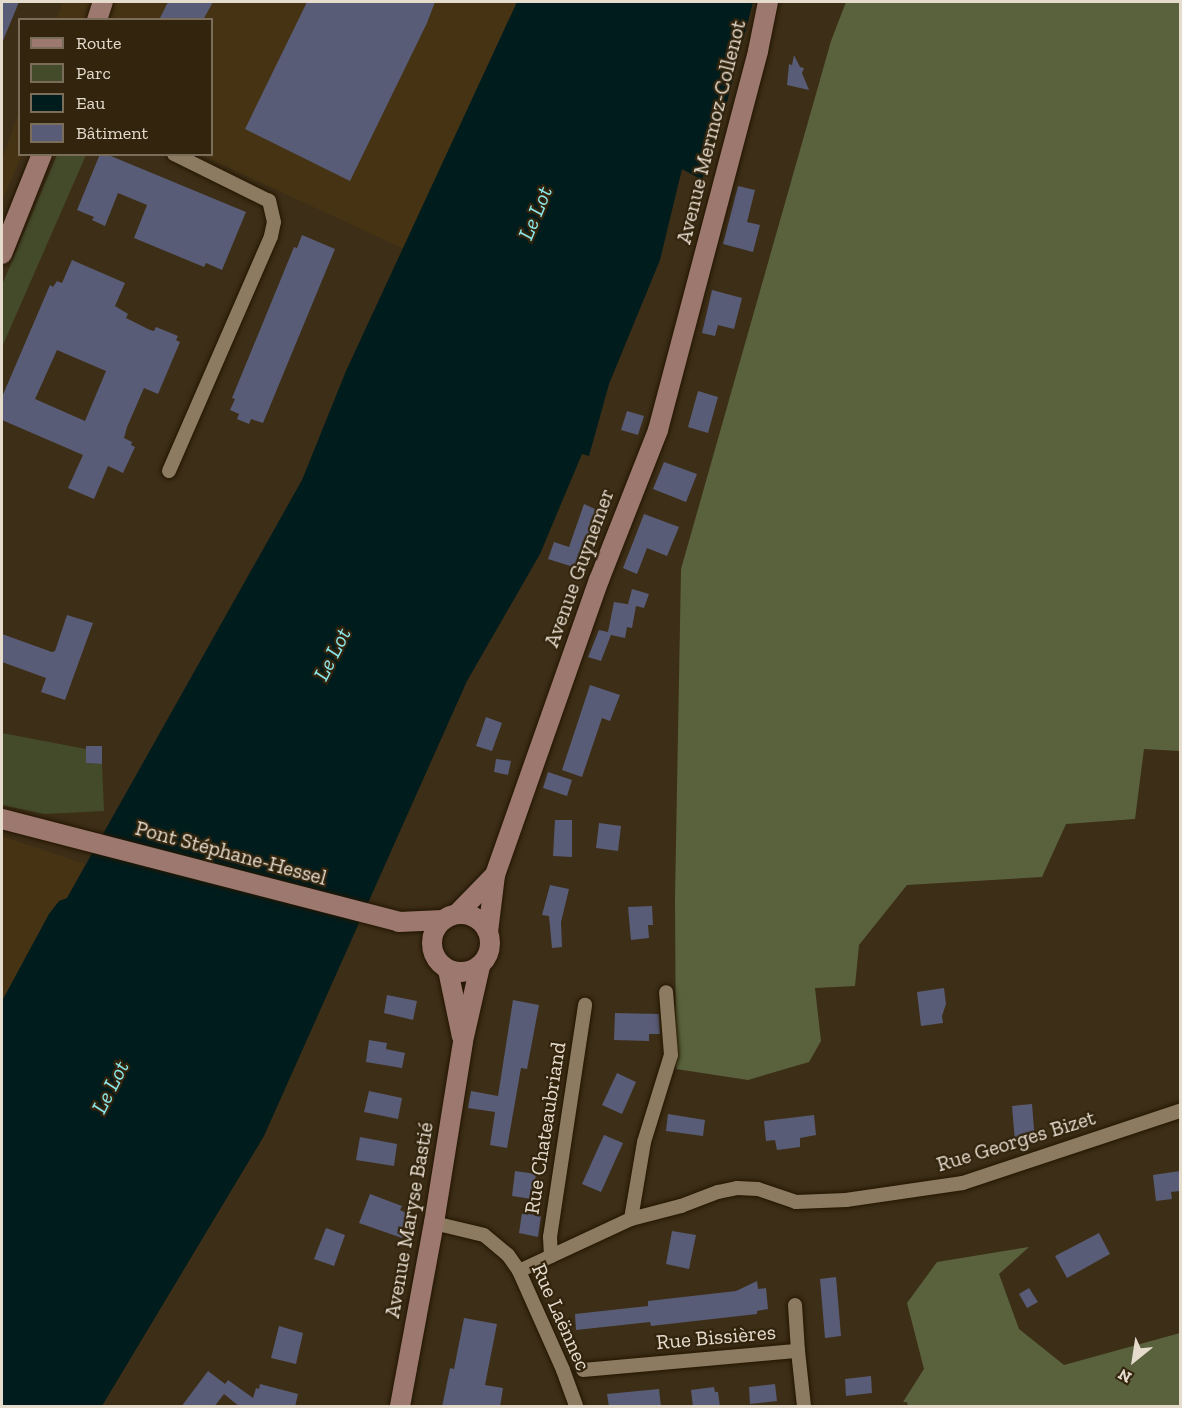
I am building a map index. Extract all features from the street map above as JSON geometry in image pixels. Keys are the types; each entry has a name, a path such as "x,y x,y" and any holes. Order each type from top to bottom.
{"street":[{"path":"98,18 103,2"},
{"name":"Avenue Mermoz-Collenot","path":"699,275 758,51 768,2"},
{"path":"2,254 41,156"},
{"path":"169,471 271,236 274,222 269,201 178,156"},
{"name":"Avenue Guynemer","path":"488,932 495,875 599,580 658,430 699,275"},
{"name":"Pont Stéphane-Hessel","path":"2,819 418,928"},
{"name":"Avenue Guynemer","path":"450,917 495,875"},
{"path":"432,948 436,928 450,917"},
{"path":"450,917 476,918 488,932 489,954 480,966 465,973 448,970 435,956 418,928 450,917"},
{"name":"Avenue Maryse Bastié","path":"400,1407 434,1223 463,1041 480,966"},
{"name":"Avenue Maryse Bastié","path":"448,970 463,1041"},
{"path":"631,1218 644,1142 671,1055 666,992"},
{"name":"Rue Chateaubriand","path":"551,1256 550,1237 585,1005"},
{"name":"Rue Georges Bizet","path":"519,1271 631,1218 737,1188 758,1189 795,1202 846,1200 963,1183 1180,1111"},
{"name":"Rue Laënnec","path":"434,1223 484,1235 508,1255 519,1271 563,1370 576,1407"},
{"path":"795,1305 798,1351"},
{"name":"Rue Bissières","path":"583,1370 798,1351 804,1407"}],"shaded area":[{"path":"63,2 517,2 404,249 203,156 213,156 213,18 57,18"},
{"path":"18,115 18,156 22,156 2,201 2,159"},
{"path":"2,836 85,864 67,899 49,914 2,1001"}],"green space":[{"path":"846,2 1180,2 1180,751 1144,749 1135,819 1066,824 1042,877 907,885 859,945 855,986 815,988 821,1041 809,1062 748,1080 676,1069 675,898 681,569 831,41"},
{"path":"57,156 86,156 2,347 2,285"},
{"path":"2,733 86,749 86,763 102,764 104,811 44,814 2,805"},
{"path":"1029,1247 999,1274 1019,1329 1064,1365 1180,1333 1180,1406 908,1406 907,1402 903,1402 924,1369 907,1303 937,1262"}],"water":[{"name":"Le Lot","path":"517,2 753,2 720,129 702,180 682,169 660,260 609,384 589,456 582,454 540,554 467,681 264,1136 102,1406 2,1406 2,1001 49,914 59,901 67,898 302,480 346,371"}],"building":[{"path":"2,2 19,2 2,43"},
{"path":"168,2 213,2 204,18 160,18"},
{"path":"307,2 435,2 350,181 245,129"},
{"path":"794,55 800,67 804,68 802,73 809,90 787,85 789,64 792,65"},
{"path":"99,156 111,156 246,212 222,270 206,263 204,267 134,238 147,205 118,193 105,226 92,220 94,217 77,210"},
{"path":"738,186 755,190 747,222 760,225 753,252 723,244"},
{"path":"302,235 335,249 263,423 251,419 249,424 237,419 239,414 230,410 235,399 232,398 294,247 297,248"},
{"path":"72,260 125,283 115,306 128,314 126,318 150,330 154,331 156,327 178,336 176,340 180,342 158,394 144,388 127,427 124,438 132,442 131,445 135,447 123,473 108,466 94,499 68,488 83,455 2,420 2,397 50,285 53,287 57,281 62,283","holes":["57,350 106,371 85,421 35,399"]},
{"path":"712,290 742,298 734,329 718,325 715,336 702,333"},
{"path":"698,391 718,397 708,433 688,427"},
{"path":"627,411 644,416 638,435 621,430"},
{"path":"664,462 697,474 686,502 653,489"},
{"path":"584,504 606,514 586,571 548,559 554,542 569,547"},
{"path":"644,514 679,527 667,556 647,548 637,574 623,568"},
{"path":"632,589 649,594 644,608 636,606 632,628 627,627 625,638 611,635 601,661 588,657 599,630 608,632 614,602 633,605 628,604"},
{"path":"67,615 93,623 65,700 41,692 46,678 2,662 2,634 52,652 55,651"},
{"path":"590,685 620,695 610,721 602,718 582,777 562,770"},
{"path":"486,717 502,723 492,751 476,746"},
{"path":"86,746 102,746 102,764 86,763"},
{"path":"496,759 511,761 508,775 494,772"},
{"path":"548,772 572,780 567,796 543,788"},
{"path":"555,820 572,820 572,857 553,856"},
{"path":"599,823 621,826 618,851 596,848"},
{"path":"550,885 569,889 561,922 562,947 552,948 549,916 542,915"},
{"path":"652,906 653,925 648,925 649,938 631,940 628,907"},
{"path":"944,988 946,1004 942,1016 943,1023 921,1026 917,992"},
{"path":"387,995 417,1001 413,1020 384,1013"},
{"path":"513,1000 539,1005 527,1069 521,1068 507,1148 490,1145 495,1112 468,1108 471,1091 498,1096"},
{"path":"615,1013 659,1014 660,1034 649,1034 649,1041 614,1040"},
{"path":"369,1040 387,1043 386,1049 405,1053 402,1068 366,1062"},
{"path":"617,1073 636,1082 622,1114 602,1105"},
{"path":"369,1091 402,1098 398,1119 364,1112"},
{"path":"1032,1104 1035,1141 1015,1142 1012,1106"},
{"path":"668,1114 705,1120 703,1136 666,1131"},
{"path":"814,1115 816,1135 800,1138 800,1147 777,1150 775,1140 766,1141 764,1121"},
{"path":"604,1135 623,1143 601,1192 582,1184"},
{"path":"360,1137 397,1144 394,1166 356,1160"},
{"path":"515,1171 536,1174 532,1199 512,1196"},
{"path":"1180,1171 1180,1191 1171,1192 1172,1199 1156,1201 1153,1175"},
{"path":"370,1194 402,1206 400,1210 411,1215 402,1238 359,1223"},
{"path":"522,1213 541,1216 538,1237 519,1233"},
{"path":"326,1228 345,1235 334,1266 314,1259"},
{"path":"672,1231 696,1235 689,1269 666,1264"},
{"path":"1099,1233 1110,1254 1067,1278 1055,1256"},
{"path":"836,1277 841,1336 825,1338 820,1279"},
{"path":"757,1281 758,1289 766,1288 768,1309 757,1311 757,1314 651,1326 650,1322 576,1330 575,1314 648,1306 648,1301 736,1291"},
{"path":"1029,1288 1038,1302 1027,1308 1019,1294"},
{"path":"464,1318 497,1324 485,1385 503,1388 500,1407 442,1407 450,1368 454,1369"},
{"path":"279,1326 303,1333 296,1364 271,1358"},
{"path":"208,1371 225,1384 228,1380 253,1398 260,1384 298,1394 295,1407 240,1407 224,1394 214,1407 181,1407"},
{"path":"871,1376 872,1393 846,1396 845,1379"},
{"path":"775,1384 777,1401 750,1404 749,1387"},
{"path":"714,1387 715,1392 718,1392 720,1407 693,1407 691,1390"},
{"path":"659,1389 661,1407 609,1407 607,1394"}]}
